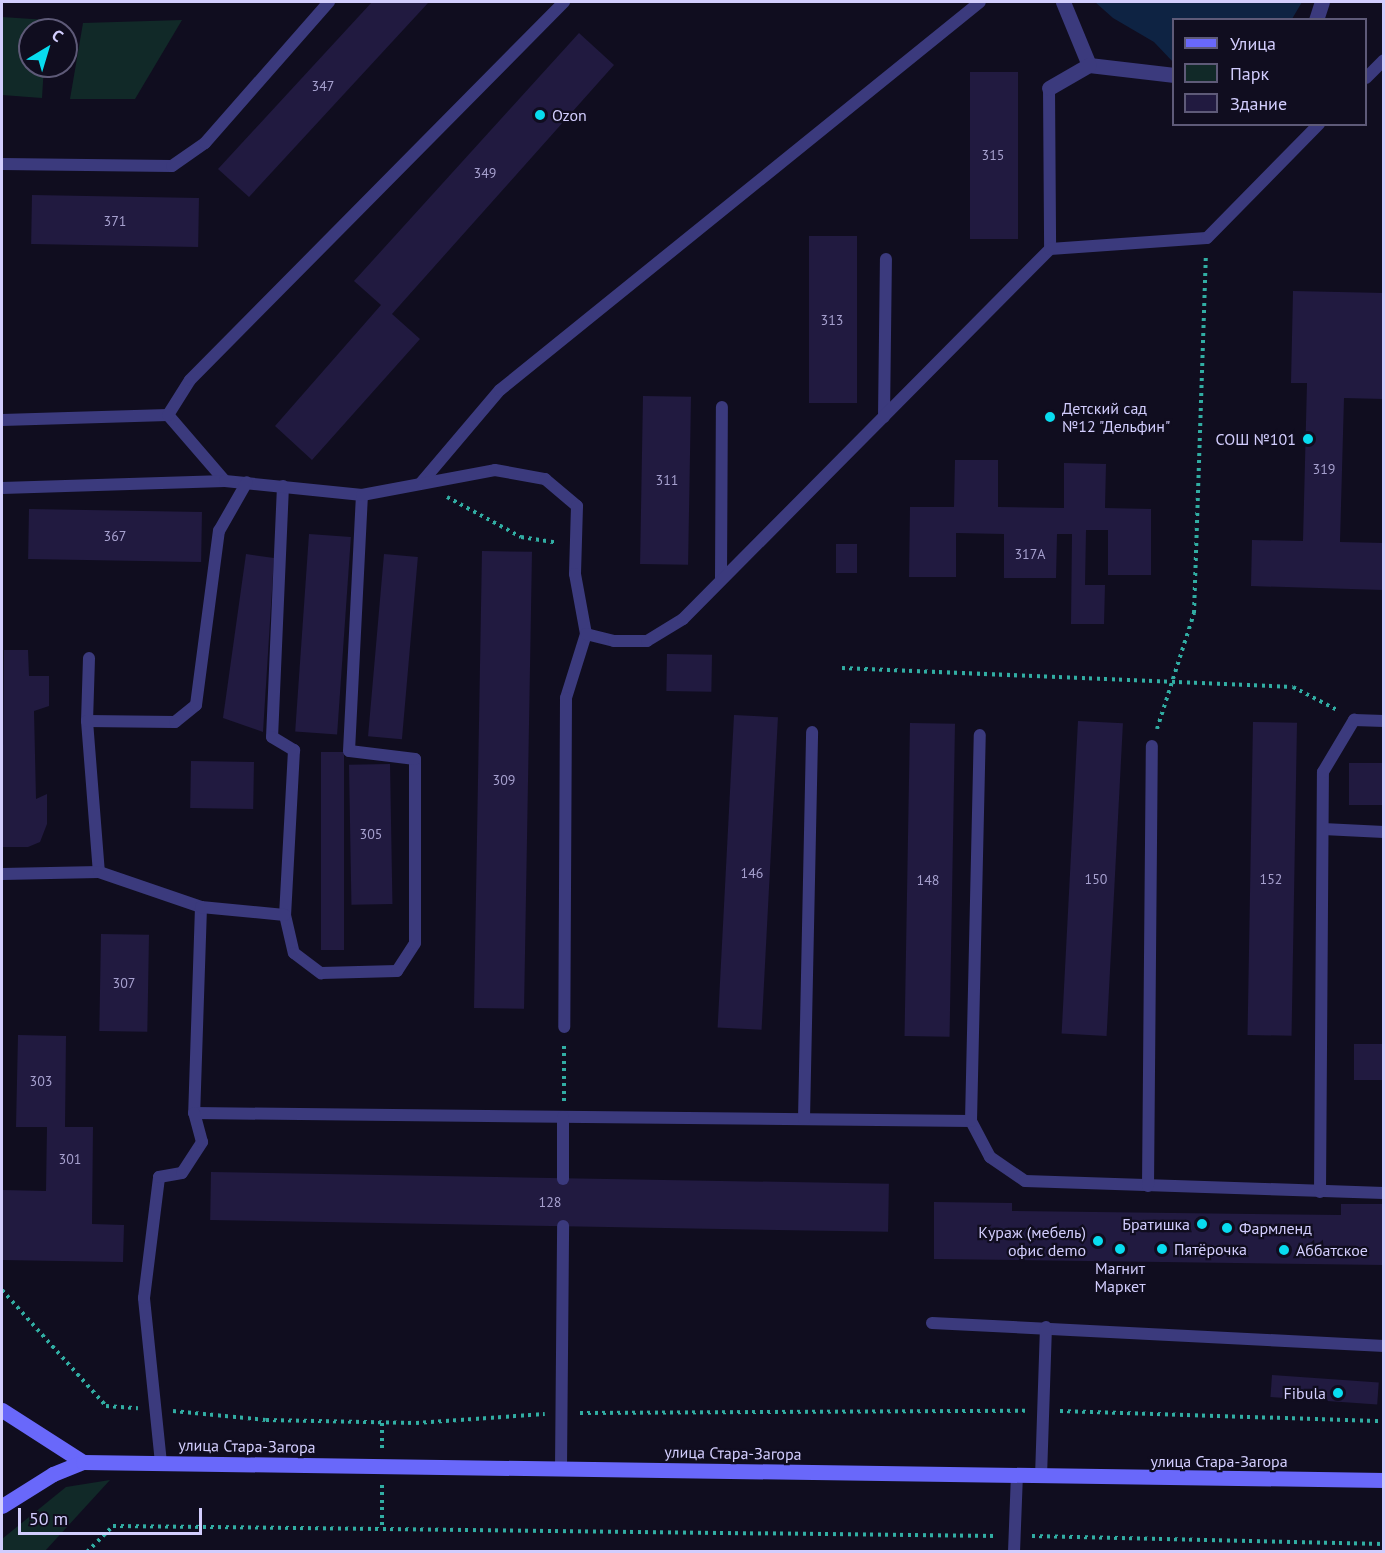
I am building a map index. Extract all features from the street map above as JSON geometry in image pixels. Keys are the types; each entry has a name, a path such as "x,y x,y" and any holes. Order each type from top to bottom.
{"main road":[{"path":"2,1410 83,1461"},
{"path":"2,1506 53,1474 83,1461"},
{"name":"улица Стара-Загора","path":"83,1461 1041,1477 1383,1480"}],"street":[{"path":"1063,2 1089,65"},
{"path":"1317,18 1322,2"},
{"path":"1049,88 1089,65 1172,75"}],"lane":[{"path":"2,164 172,166 205,143 329,2"},
{"path":"168,415 190,380 564,2"},
{"path":"421,483 500,390 980,2"},
{"path":"1367,76 1383,60"},
{"path":"1049,88 1050,249"},
{"path":"586,634 614,641 647,641 683,619 721,578 1050,249 1207,238 1317,126"},
{"path":"884,417 886,259"},
{"path":"721,578 722,407"},
{"path":"2,420 168,415"},
{"path":"168,415 225,481"},
{"path":"2,488 225,481 362,495 495,470 545,479 577,506 575,574 586,634 566,698 564,1026"},
{"path":"87,720 175,722 196,705 219,531 247,482"},
{"path":"283,486 272,737 294,750 285,915 294,953 321,973 397,971 415,943 415,759 349,751 362,495"},
{"path":"89,658 87,720 99,872"},
{"path":"1320,1192 1323,772 1354,720 1383,721"},
{"path":"804,1119 812,732"},
{"path":"980,735 971,1121 990,1157 1025,1181 1383,1193"},
{"path":"1148,1186 1152,746"},
{"path":"1323,829 1383,832"},
{"path":"2,874 99,872 201,907 285,915"},
{"path":"161,1463 144,1298 159,1176 182,1173 202,1142 195,1113 201,907"},
{"path":"195,1113 971,1121"},
{"path":"563,1117 563,1179"},
{"path":"561,1468 563,1226"},
{"path":"932,1323 1046,1326 1383,1346"},
{"path":"1041,1477 1046,1326"},
{"path":"1014,1551 1017,1475"}],"path":[{"path":"1152,746 1169,682 1194,613 1207,238"},
{"path":"421,483 521,537 576,547"},
{"path":"842,668 1293,687 1354,720"},
{"path":"563,1117 564,1026"},
{"path":"2,1290 106,1406 266,1419 416,1423 562,1413 1042,1410 1383,1420"},
{"path":"87,1551 113,1526 1015,1536 1383,1544"}],"green space":[{"path":"2,17 18,18 18,78 43,78 42,98 2,95"},
{"path":"182,20 135,99 70,99 74,78 78,78 78,52 83,23"},
{"path":"110,1480 45,1551 2,1551 2,1539 66,1487"}],"water":[{"path":"1095,2 1302,2 1293,18 1172,18 1172,61 1154,42 1113,18"}],"building":[{"path":"372,2 428,3 249,197 218,169"},
{"path":"579,33 614,65 392,314 420,339 312,460 275,426 381,305 354,281"},
{"path":"970,72 1018,72 1018,239 970,239"},
{"path":"32,195 199,198 198,247 31,244"},
{"path":"809,236 857,236 857,403 809,403"},
{"path":"1293,291 1384,293 1384,399 1344,398 1340,542 1384,543 1384,590 1251,586 1252,540 1303,541 1307,383 1291,383"},
{"path":"643,396 691,397 688,565 640,564"},
{"path":"955,460 998,460 998,507 1064,508 1064,463 1106,464 1105,508 1151,509 1151,575 1108,575 1108,530 1086,530 1085,585 1105,585 1104,624 1071,624 1072,534 1057,534 1056,578 1004,578 1004,534 956,533 956,577 909,577 910,507 954,507"},
{"path":"29,509 202,512 201,562 28,559"},
{"path":"309,534 351,537 337,734 295,732"},
{"path":"836,544 857,544 857,573 836,573"},
{"path":"482,551 532,552 524,1009 474,1008"},
{"path":"246,554 274,558 263,732 223,718"},
{"path":"384,554 418,557 402,739 368,736"},
{"path":"4,650 28,650 29,676 49,676 49,706 34,711 36,799 47,794 47,824 40,842 28,847 2,847"},
{"path":"667,654 712,655 711,692 666,691"},
{"path":"734,715 778,717 762,1030 718,1028"},
{"path":"1078,721 1123,723 1107,1036 1062,1034"},
{"path":"1253,722 1297,723 1292,1036 1248,1035"},
{"path":"910,723 955,724 950,1037 905,1036"},
{"path":"321,752 344,752 344,950 321,950"},
{"path":"191,761 254,762 253,809 190,808"},
{"path":"1349,763 1384,763 1384,805 1349,805"},
{"path":"390,764 392,904 351,905 349,765"},
{"path":"101,934 149,935 147,1032 99,1031"},
{"path":"18,1035 66,1036 65,1127 93,1127 92,1224 124,1225 123,1262 2,1260 2,1190 46,1191 47,1127 16,1127"},
{"path":"1354,1044 1382,1044 1382,1080 1354,1080"},
{"path":"211,1172 889,1184 888,1232 210,1220"},
{"path":"934,1202 1012,1203 1012,1211 1341,1215 1341,1204 1384,1204 1384,1265 934,1259"},
{"path":"1272,1375 1379,1382 1377,1404 1270,1397"}],"place":[{"name":"Ozon","path":"540,115"},
{"name":"Детский сад №12 \"Дельфин\"","path":"1050,417"},
{"name":"СОШ №101","path":"1308,439"},
{"name":"Братишка","path":"1202,1224"},
{"name":"Фармленд","path":"1227,1228"},
{"name":"Кураж (мебель) офис demo","path":"1098,1241"},
{"name":"Магнит Маркет","path":"1120,1249"},
{"name":"Пятёрочка","path":"1162,1249"},
{"name":"Аббатское","path":"1284,1250"},
{"name":"Fibula","path":"1338,1393"}]}
